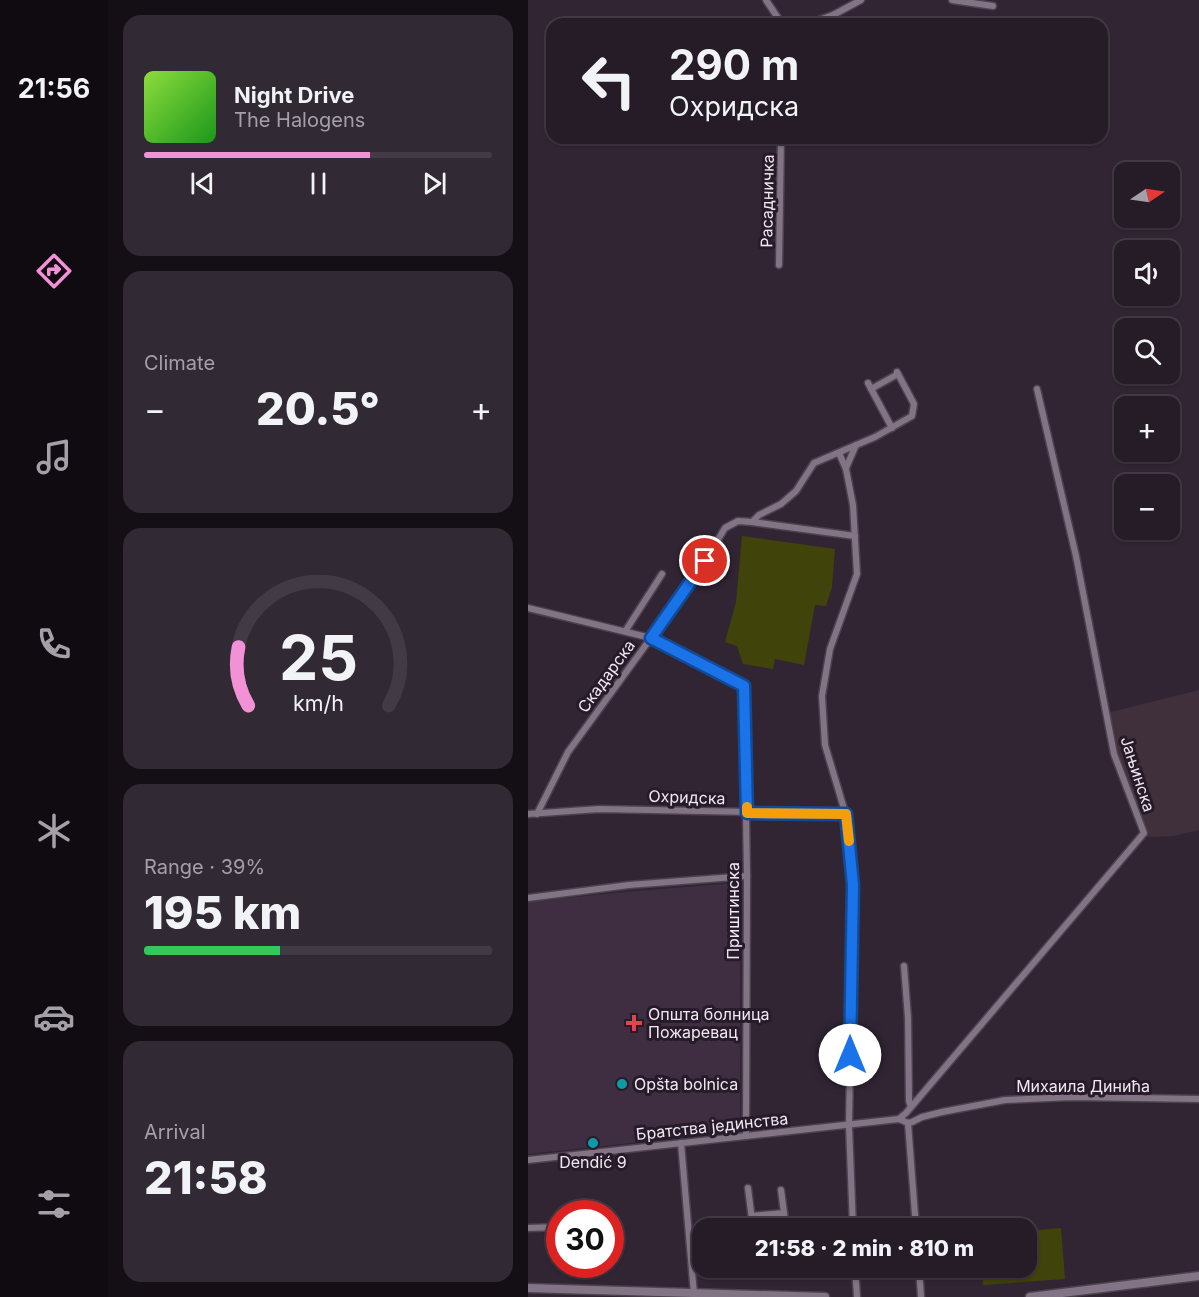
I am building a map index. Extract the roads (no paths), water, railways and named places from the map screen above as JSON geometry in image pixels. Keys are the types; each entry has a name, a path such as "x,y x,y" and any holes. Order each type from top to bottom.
{"main road":[{"path":"1030,1297 1199,1276"},
{"path":"528,1288 694,1295 825,1297"}],"street":[{"path":"766,0 778,18"},
{"path":"821,18 861,0"},
{"path":"952,0 993,6"},
{"name":"Расадничка","path":"779,265 781,144"},
{"name":"Скадарска","path":"537,814 568,752 696,576 725,528 734,522 752,522 759,515 781,504 796,491 814,463 892,428 912,416 914,404 897,373 869,386 892,428"},
{"name":"Јањинска","path":"899,1119 1144,833 1114,754 1068,518 1037,389"},
{"path":"846,469 856,444"},
{"path":"838,453 846,469 853,505 857,574 830,649 822,696 825,745 846,814 853,885 849,1126 853,1218"},
{"path":"752,522 855,536"},
{"path":"626,630 662,574"},
{"path":"528,608 626,630 651,638"},
{"name":"Приштинска","path":"651,638 744,686 747,813 746,1136"},
{"name":"Охридска","path":"528,814 599,809 846,814"},
{"path":"528,898 629,885 747,876"},
{"path":"904,966 911,1107"},
{"name":"Михаила Динића","path":"908,1123 942,1112 1005,1100 1072,1097 1199,1099"},
{"path":"899,1119 908,1123 915,1218"},
{"name":"Братства јединства","path":"528,1160 899,1119"},
{"path":"681,1143 694,1295"},
{"path":"748,1188 752,1216 784,1213"},
{"path":"781,1190 785,1218"},
{"path":"528,1228 546,1227"},
{"path":"855,1278 856,1297"},
{"path":"920,1278 921,1297"}],"place":[{"name":"Општа болница Пожаревац","path":"634,1023"},
{"name":"Opšta bolnica","path":"622,1084"},
{"name":"Dendić 9","path":"593,1143"}]}
